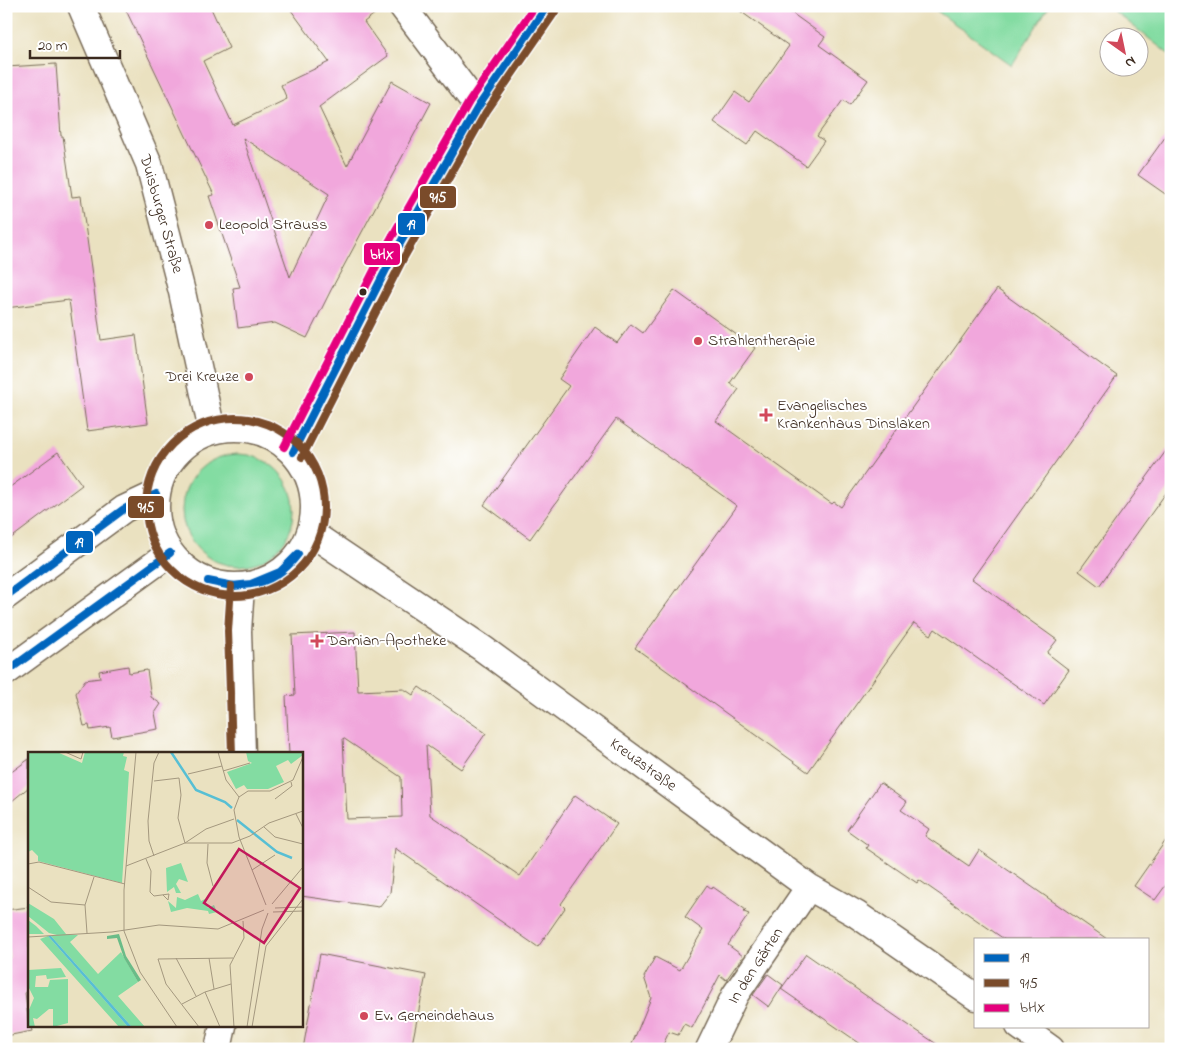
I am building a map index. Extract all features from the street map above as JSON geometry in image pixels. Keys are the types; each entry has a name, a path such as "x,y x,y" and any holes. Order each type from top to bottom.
{"street":[{"name":"Duisburger Straße","path":"81,6 149,164 182,292 212,431"},
{"path":"402,6 478,108"},
{"path":"293,452 394,254 478,108 547,6"},
{"path":"230,428 255,430 280,441 293,452 307,474 315,498 314,516 311,533 300,553 284,570 264,582 241,587 214,584 189,572 170,553 157,525 156,494 163,473 175,455 192,440 212,431 230,428"},
{"path":"6,596 124,509 156,494"},
{"name":"Kreuzstraße","path":"311,533 482,648 809,887 856,914 974,996"},
{"path":"6,672 170,553"},
{"path":"241,587 238,631 242,752"},
{"name":"In den Gärten","path":"709,1049 735,996 809,887"},
{"path":"218,1049 223,1028"},
{"path":"1022,1028 1051,1049"}],"green space":[{"path":"930,6 1049,6 1012,65"},
{"path":"1108,6 1171,6 1171,56 1150,39 1150,28 1136,28"},
{"path":"238,454 260,458 278,470 290,488 294,510 290,532 278,550 260,562 238,566 216,562 198,550 186,532 182,510 186,488 198,470 216,458"}],"building":[{"path":"124,6 210,6 229,48 203,61 233,125 287,99 281,85 329,62 288,6 385,6 364,22 388,56 319,107 347,166 392,81 431,103 307,338 275,323 238,328 233,288 240,287 209,196 214,195","holes":["243,138 329,194 290,277"]},
{"path":"733,6 782,6 825,37 819,45 868,80 850,105 843,100 817,136 824,141 806,166 757,131 747,145 714,122 735,92 749,102 789,46"},
{"path":"56,64 61,136 63,136 72,197 81,196 101,340 136,335 148,423 87,431 69,300 6,308 6,67"},
{"path":"1171,129 1171,198 1138,175"},
{"path":"997,289 1117,376 972,579 1057,640 1047,653 1069,670 1044,705 935,629 931,635 914,623 808,772 635,648 737,506 616,419 530,539 484,505 569,386 559,379 595,327 617,343 631,324 643,333 674,290 755,348 730,383 739,389 716,421 832,504 834,502 841,507"},
{"path":"1171,444 1171,486 1099,586 1079,571"},
{"path":"58,452 82,485 6,542 6,490"},
{"path":"355,632 358,691 404,689 413,695 419,687 486,733 461,769 426,745 430,815 520,876 575,795 617,824 561,904 565,908 538,947 395,848 390,893 379,907 302,896 302,752 289,752 286,696 295,695 292,635","holes":["343,738 401,777 402,817 347,819"]},
{"path":"128,666 129,673 147,670 151,697 161,704 155,713 158,729 112,737 110,727 90,730 89,725 84,726 76,693 85,680 100,678 99,671"},
{"path":"28,760 28,788 6,806 6,776"},
{"path":"880,783 907,802 901,810 929,829 925,836 969,866 979,850 1106,938 1003,938 919,880 917,883 866,848 868,845 847,830"},
{"path":"1171,833 1171,878 1155,900 1134,886"},
{"path":"707,885 712,889 713,887 749,914 728,945 743,956 726,980 720,975 692,1028 684,1024 678,1035 669,1032 661,1049 630,1049 651,998 644,977 655,957 680,970 703,930 685,917"},
{"path":"28,907 28,991 25,992 28,1028 31,1028 32,1031 6,1036 6,958 10,958 6,937 6,910"},
{"name":"Ev. Gemeindehaus","path":"320,954 426,975 411,1049 303,1049"},
{"path":"806,954 944,1049 868,1049 781,989"},
{"path":"768,974 783,985 769,1007 753,995"}],"transit line":[{"name":"bHX","path":"284,447 385,249 469,102 535,6"},
{"name":"19","path":"293,452 394,254 478,107 547,6"},
{"name":"915","path":"302,457 403,259 486,112 555,12"},
{"name":"915","path":"235,418 269,425 284,433 298,444 309,458 317,473 324,507 317,541 309,556 298,570 284,581 269,589 235,596 201,589 186,581 172,570 161,556 153,541 146,507 153,473 161,458 172,444 186,433 201,425 235,418"},
{"name":"19","path":"6,596 124,509 156,494"},
{"name":"19","path":"6,672 170,553"},
{"name":"19","path":"251,584 280,572 298,554"},
{"name":"19","path":"251,584 259,583 278,574 298,554"},
{"name":"19","path":"208,581 232,586 251,584"},
{"name":"19","path":"208,581 234,586 251,584"},
{"name":"915","path":"231,586 228,631 232,752"}],"place":[{"name":"Leopold Strauss","path":"209,225"},
{"name":"Strahlentherapie","path":"698,341"},
{"name":"Drei Kreuze","path":"249,377"},
{"name":"Evangelisches Krankenhaus Dinslaken","path":"766,415"},
{"name":"Damian-Apotheke","path":"317,641"},
{"name":"Ev. Gemeindehaus","path":"364,1016"}]}
